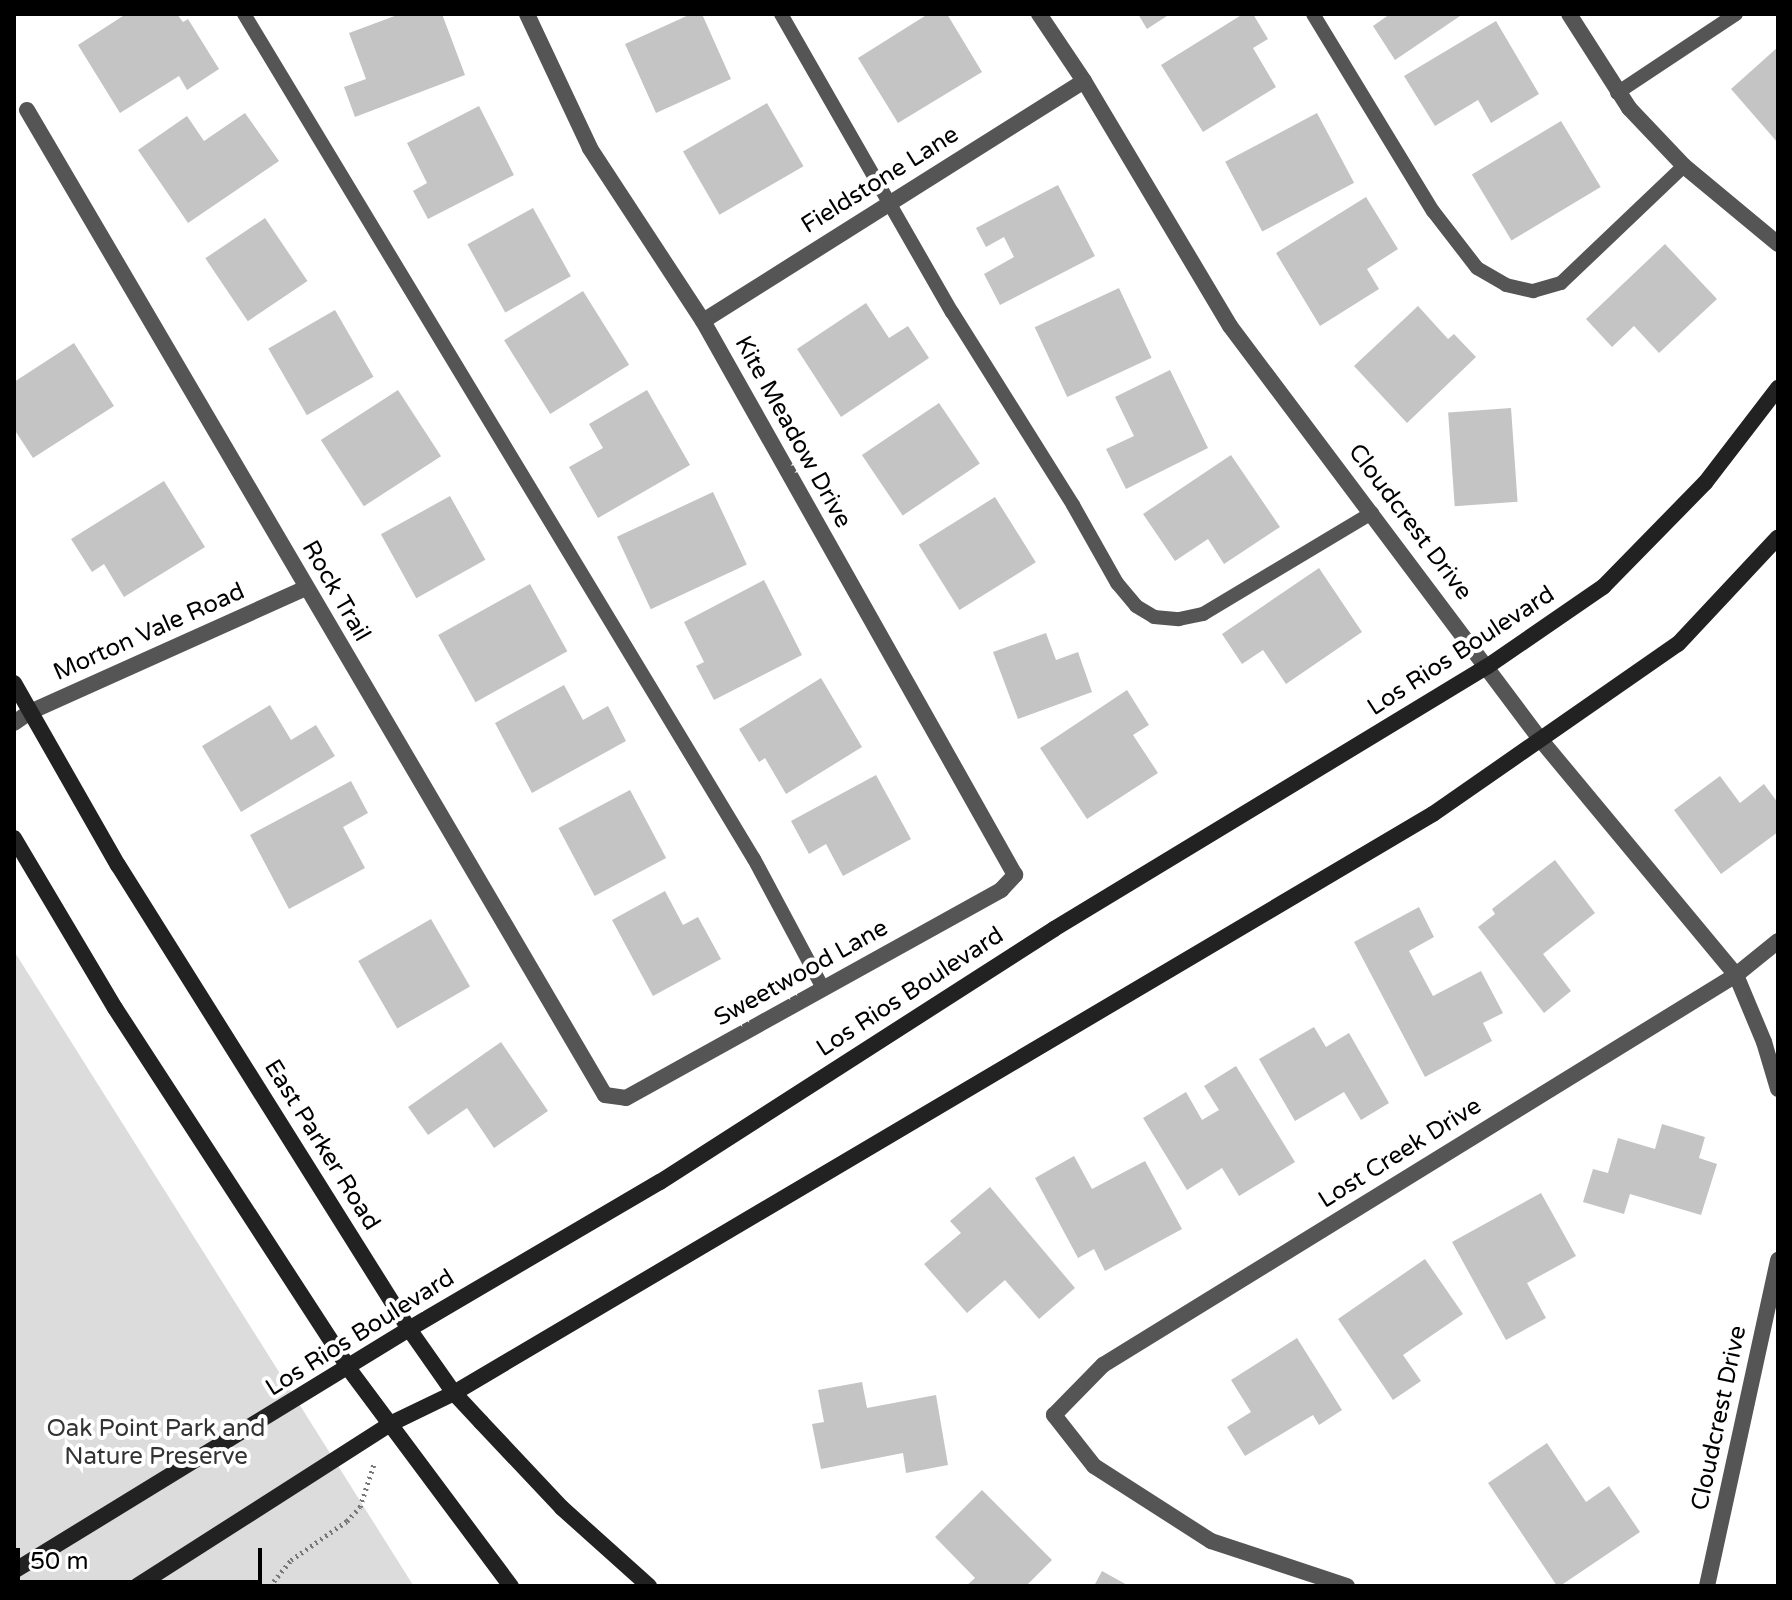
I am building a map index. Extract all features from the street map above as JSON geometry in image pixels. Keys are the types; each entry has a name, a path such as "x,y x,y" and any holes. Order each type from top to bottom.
{"main road":[{"name":"Los Rios Boulevard","path":"14,1571 349,1369 409,1329 660,1182 1054,929 1488,666 1603,587 1705,483 1778,388"},
{"path":"137,1586 390,1424 454,1393 1433,814 1678,644 1778,537"},
{"name":"East Parker Road","path":"14,683 118,865 409,1329 454,1393 562,1508 649,1586"},
{"path":"14,838 115,1008 349,1369 511,1586"}],"street":[{"name":"Kite Meadow Drive","path":"527,14 590,148 703,321 1015,875"},
{"name":"Cloudcrest Drive","path":"1039,14 1084,81 1230,326 1540,739 1736,975 1764,1042 1778,1089"},
{"path":"1569,14 1617,93 1684,166 1778,244"},
{"name":"Fieldstone Lane","path":"703,321 1084,81"},
{"name":"Rock Trail","path":"27,110 605,1095"},
{"name":"Morton Vale Road","path":"14,723 30,712 306,588"},
{"name":"Sweetwood Lane","path":"605,1095 626,1098 1001,890 1015,875"},
{"name":"Lost Creek Drive","path":"1347,1586 1211,1541 1094,1466 1054,1415 1103,1365 1736,975 1778,941"},
{"name":"Cloudcrest Drive","path":"1707,1586 1778,1260"}],"lane":[{"path":"244,14 754,859 823,988"},
{"path":"781,14 889,202 1117,583 1136,606 1154,617 1179,619 1203,614 1372,513"},
{"path":"1313,14 1433,211 1477,268 1506,285 1533,291 1561,283 1684,166"},
{"path":"1617,93 1736,14"}],"path":[{"path":"270,1586 291,1560 347,1521 360,1507 390,1424"}],"green space":[{"name":"Oak Point Park and Nature Preserve","path":"14,951 413,1585 414,1586 14,1586"}],"building":[{"path":"126,14 177,14 183,22 188,19 219,69 187,90 179,76 120,113 78,45"},
{"path":"400,14 442,14 465,75 355,117 344,87 366,79 349,33"},
{"path":"691,14 702,14 731,79 656,113 625,44"},
{"path":"928,14 947,14 982,72 898,123 858,58"},
{"path":"1138,14 1170,14 1147,29"},
{"path":"1243,14 1253,14 1268,39 1253,48 1276,87 1203,132 1161,65"},
{"path":"1390,14 1463,14 1395,60 1373,26"},
{"path":"1496,21 1539,94 1491,123 1478,100 1435,126 1404,76"},
{"path":"1778,47 1778,143 1731,89"},
{"path":"767,103 804,166 719,215 683,152"},
{"path":"479,106 514,175 428,219 413,191 427,183 407,143"},
{"path":"245,113 279,161 188,223 138,150 187,116 204,141"},
{"path":"1317,113 1354,183 1262,232 1225,162"},
{"path":"1561,121 1601,187 1512,241 1472,175"},
{"path":"1058,185 1095,256 1000,305 984,274 1014,257 1004,237 986,247 976,228"},
{"path":"1366,197 1398,249 1367,269 1379,289 1320,326 1276,253"},
{"path":"533,208 571,276 505,313 467,244"},
{"path":"265,218 307,281 248,321 205,258"},
{"path":"1665,244 1717,299 1659,353 1634,326 1612,347 1586,319"},
{"path":"1119,288 1152,358 1067,397 1035,327"},
{"path":"583,291 629,365 550,414 504,340"},
{"path":"866,303 889,338 908,326 929,358 841,417 797,349"},
{"path":"1418,306 1448,339 1454,334 1476,357 1407,423 1354,366"},
{"path":"335,310 374,377 307,415 268,348"},
{"path":"74,343 114,406 33,458 14,429 14,382"},
{"path":"1170,370 1208,448 1126,489 1106,449 1134,436 1115,397"},
{"path":"398,390 441,456 364,506 321,440"},
{"path":"647,390 690,465 598,518 569,467 603,448 589,424"},
{"path":"939,403 980,464 903,516 862,455"},
{"path":"1511,408 1518,502 1455,506 1448,412"},
{"path":"1231,455 1280,527 1224,564 1208,539 1175,561 1143,514"},
{"path":"164,481 205,547 124,597 104,564 92,572 71,539"},
{"path":"713,492 747,565 651,609 617,537"},
{"path":"450,496 485,560 416,598 381,534"},
{"path":"995,497 1036,562 959,610 919,545"},
{"path":"1319,568 1362,632 1286,684 1263,650 1242,664 1222,634"},
{"path":"764,580 802,655 714,700 696,666 704,662 684,622"},
{"path":"530,584 567,651 475,702 438,635"},
{"path":"1046,633 1056,660 1078,652 1092,692 1018,719 993,652"},
{"path":"821,678 862,747 786,794 765,758 759,762 739,729"},
{"path":"564,685 583,720 608,706 626,741 532,793 495,723"},
{"path":"1127,690 1149,725 1133,735 1158,773 1087,819 1040,748"},
{"path":"270,705 291,740 316,725 335,756 241,812 202,746"},
{"path":"876,775 911,839 843,876 826,844 809,854 791,821"},
{"path":"1720,776 1740,803 1764,784 1778,803 1778,832 1721,874 1674,810"},
{"path":"351,781 368,813 343,827 365,868 289,909 250,835"},
{"path":"630,790 666,858 595,896 558,828"},
{"path":"1555,860 1595,913 1543,954 1571,991 1544,1013 1478,927 1495,914 1492,909"},
{"path":"665,891 683,925 698,917 721,959 653,996 612,920"},
{"path":"1419,907 1434,937 1409,951 1433,996 1481,971 1503,1013 1483,1023 1492,1041 1425,1077 1354,942"},
{"path":"431,919 470,987 397,1029 358,961"},
{"path":"1314,1027 1326,1047 1349,1033 1389,1103 1361,1120 1344,1092 1295,1121 1259,1059"},
{"path":"501,1042 548,1111 494,1148 467,1108 428,1135 408,1107"},
{"path":"1236,1066 1295,1162 1239,1196 1222,1168 1187,1190 1143,1118 1186,1092 1202,1120 1219,1110 1204,1086"},
{"path":"1662,1124 1705,1137 1699,1158 1717,1164 1701,1215 1630,1194 1624,1214 1583,1202 1593,1169 1608,1173 1618,1138 1655,1149"},
{"path":"1074,1156 1092,1189 1145,1161 1182,1229 1105,1271 1094,1249 1078,1258 1035,1178"},
{"path":"990,1187 1075,1288 1039,1319 1005,1280 967,1313 924,1264 961,1233 950,1221"},
{"path":"1541,1193 1576,1256 1527,1283 1546,1318 1506,1340 1452,1242"},
{"path":"1425,1259 1463,1314 1403,1355 1421,1381 1393,1400 1338,1319"},
{"path":"1297,1338 1342,1410 1319,1425 1313,1415 1245,1456 1227,1427 1251,1412 1231,1380"},
{"path":"862,1382 867,1408 936,1395 948,1465 906,1473 903,1453 821,1469 812,1424 824,1422 818,1390"},
{"path":"1547,1443 1586,1502 1609,1486 1640,1532 1560,1586 1557,1586 1488,1483"},
{"path":"982,1490 1052,1560 1026,1586 966,1586 975,1578 935,1537"},
{"path":"1102,1571 1129,1586 1094,1586"}]}
